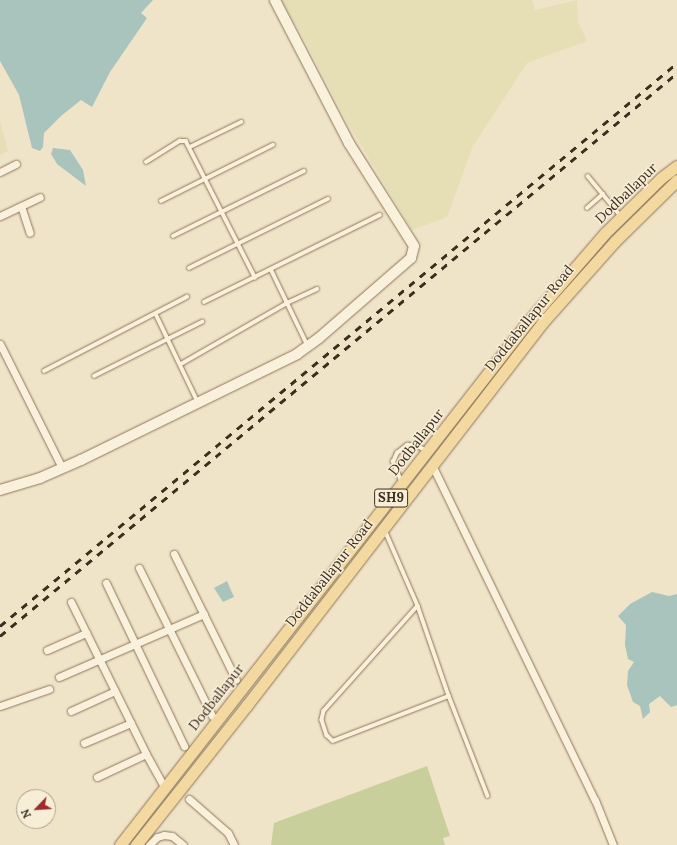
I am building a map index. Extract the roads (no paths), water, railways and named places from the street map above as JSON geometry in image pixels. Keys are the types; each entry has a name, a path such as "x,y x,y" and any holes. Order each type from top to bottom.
{"main road":[{"name":"Dodballapur","path":"120,845 527,323 605,233 661,178 677,166"},
{"name":"Doddaballapur Road","path":"137,845 542,323 615,240 677,180"}],"street":[{"path":"0,490 40,478 62,468 297,354 320,338 411,258 414,246 349,143 274,0"},
{"path":"0,172 16,164"},
{"path":"0,216 40,197"},
{"path":"21,206 30,233"},
{"path":"0,344 62,468"},
{"path":"432,465 595,800 613,845"},
{"path":"174,554 236,680"},
{"path":"139,568 212,716"},
{"path":"106,583 184,746"},
{"path":"71,602 146,754 165,788"},
{"path":"60,677 204,614"},
{"path":"47,650 86,633"},
{"path":"0,706 50,689"},
{"path":"71,711 115,691"},
{"path":"84,743 131,723"},
{"path":"97,777 146,754"},
{"path":"189,799 228,832 234,845"},
{"path":"149,845 157,837 164,835 172,836 183,845"}],"lane":[{"path":"190,147 240,122"},
{"path":"146,162 182,140 186,141 255,276"},
{"path":"161,201 273,145"},
{"path":"173,236 304,171"},
{"path":"588,176 622,216"},
{"path":"587,208 603,194"},
{"path":"189,268 328,199"},
{"path":"204,302 380,215"},
{"path":"270,269 308,346"},
{"path":"180,364 287,303 318,289"},
{"path":"44,371 187,297"},
{"path":"156,314 198,402"},
{"path":"94,376 202,322"},
{"path":"402,483 393,462 397,453 407,445 416,445 427,452"},
{"path":"384,527 418,606 448,696 488,796"},
{"path":"418,606 324,711 322,720 327,735 333,741 448,696"}],"water":[{"path":"0,0 153,0 141,13 147,18 110,72 92,107 81,100 61,116 44,133 43,147 40,151 32,148 19,95 0,61"},
{"path":"53,148 70,150 83,170 86,186 57,164 51,154"},
{"path":"227,581 234,597 223,602 214,588"},
{"path":"652,592 669,596 677,594 677,705 671,707 660,696 649,704 650,712 643,719 640,706 633,702 627,685 628,671 634,662 628,659 625,645 626,625 618,616 630,604"}],"railway":[{"path":"0,626 677,63"},
{"path":"0,636 677,73"}]}
